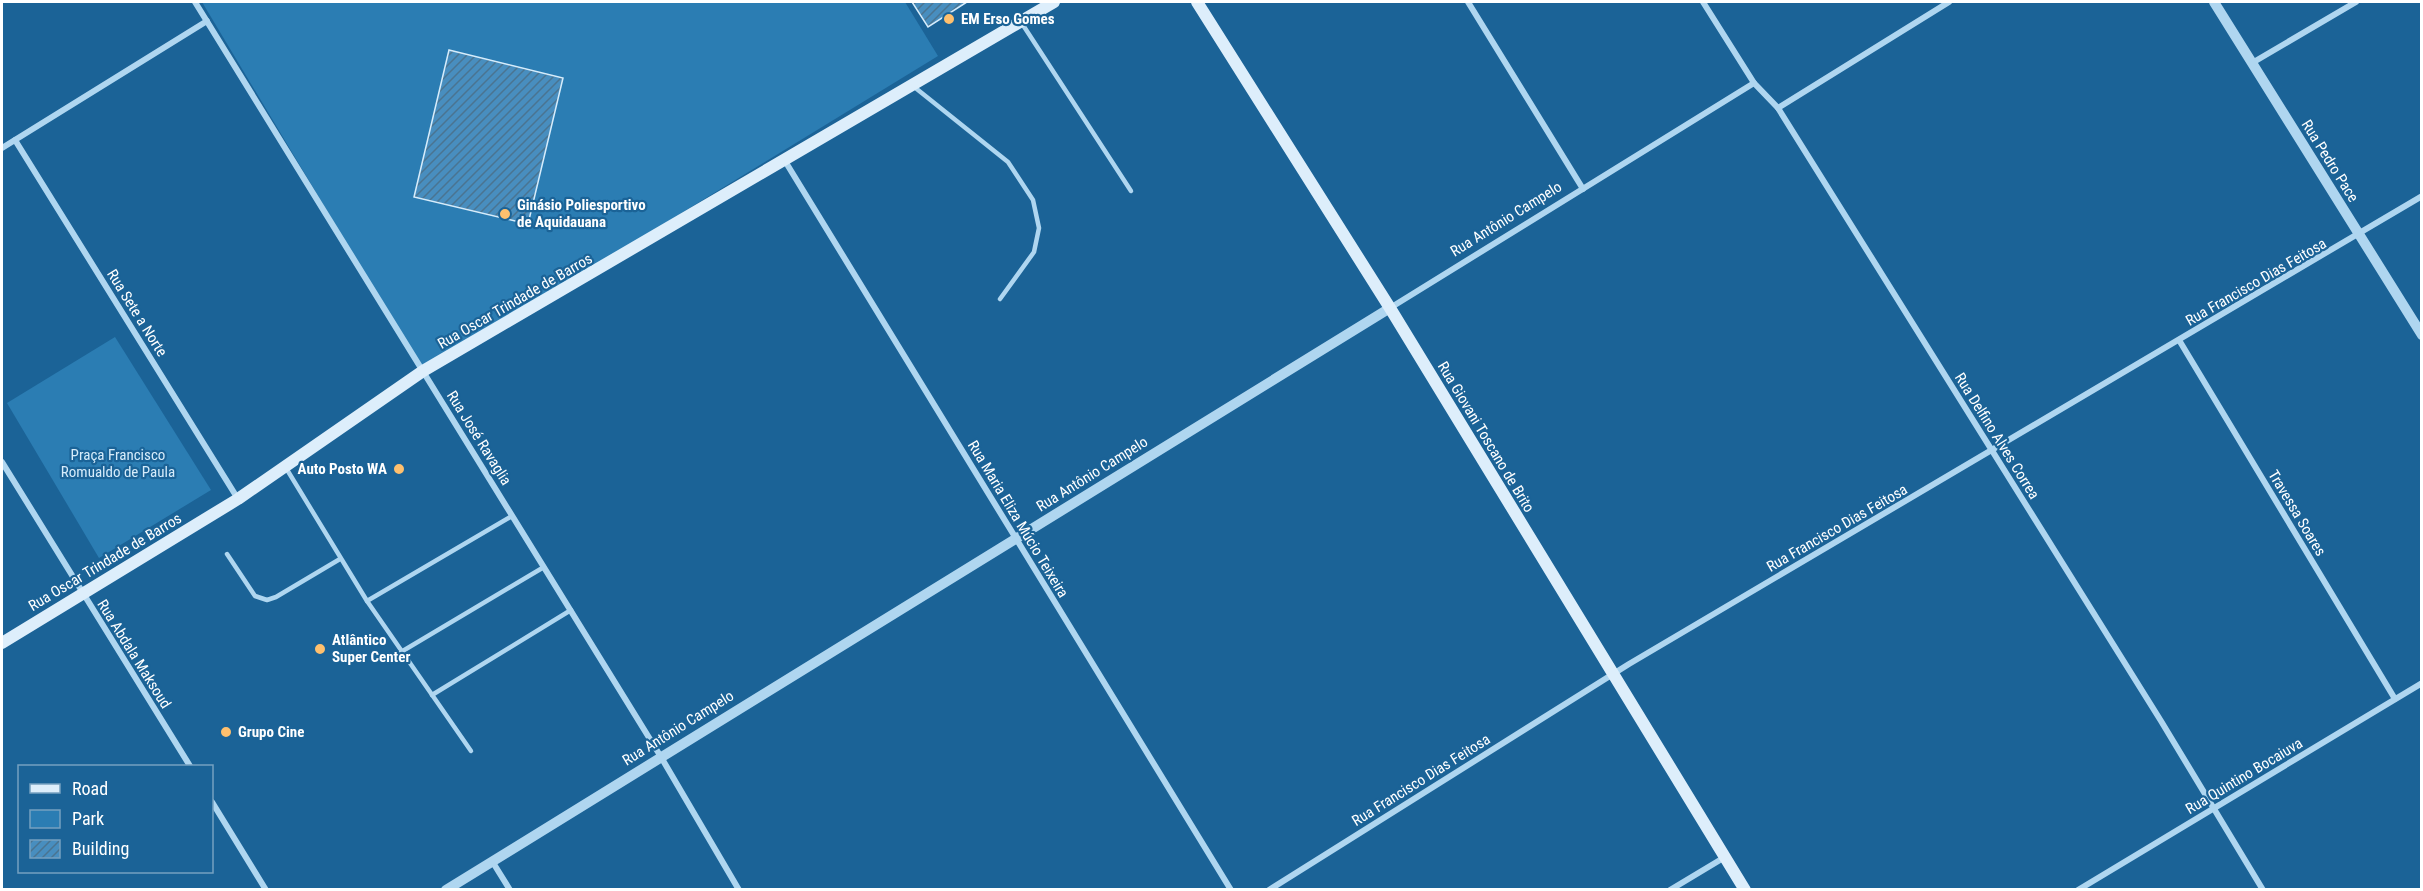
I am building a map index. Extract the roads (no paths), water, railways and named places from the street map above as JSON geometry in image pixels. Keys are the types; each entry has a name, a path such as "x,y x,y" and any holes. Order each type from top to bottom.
{"main road":[{"name":"Rua Oscar Trindade de Barros","path":"2,643 286,468 423,371 785,161 910,84 1054,2"},
{"name":"Rua Giovani Toscano de Brito","path":"1197,2 1390,308 1745,890"}],"street":[{"name":"Rua José Ravaglia","path":"195,2 571,610 739,890"},
{"path":"1468,2 1583,189"},
{"name":"Rua Delfino Alves Correa","path":"1703,2 1754,83 1778,108 2263,890"},
{"path":"1778,108 1949,2"},
{"name":"Rua Pedro Pace","path":"2214,2 2421,336"},
{"path":"2252,63 2356,2"},
{"path":"2,148 207,21"},
{"name":"Rua Antônio Campelo","path":"446,890 1754,83"},
{"name":"Rua Sete a Norte","path":"15,140 238,499"},
{"name":"Rua Maria Eliza Múcio Teixeira","path":"785,161 1231,890"},
{"name":"Rua Francisco Dias Feitosa","path":"1269,890 1613,674 2359,235 2421,196"},
{"name":"Travessa Soares","path":"2179,340 2395,699"},
{"name":"Rua Abdala Maksoud","path":"2,462 189,765"},
{"name":"Rua Quintino Bocaiuva","path":"2078,890 2421,683"},
{"path":"213,804 266,890"},
{"path":"1670,890 1725,857"},
{"path":"492,861 510,890"}],"lane":[{"path":"1021,22 1131,191"},
{"path":"910,84 1008,162 1033,200 1039,228 1034,252 1000,299"},
{"path":"286,468 367,601 471,751"},
{"path":"367,601 512,516"},
{"path":"227,554 255,596 267,600 340,559"},
{"path":"401,651 544,567"},
{"path":"432,695 571,610"}],"place":[{"name":"EM Erso Gomes","path":"949,19"},
{"name":"Ginásio Poliesportivo de Aquidauana","path":"505,214"},
{"name":"Auto Posto WA","path":"399,469"},
{"name":"Atlântico Super Center","path":"320,649"},
{"name":"Grupo Cine","path":"226,732"}],"park label":[{"name":"Praça Francisco Romualdo de Paula","path":"118,464"}]}
